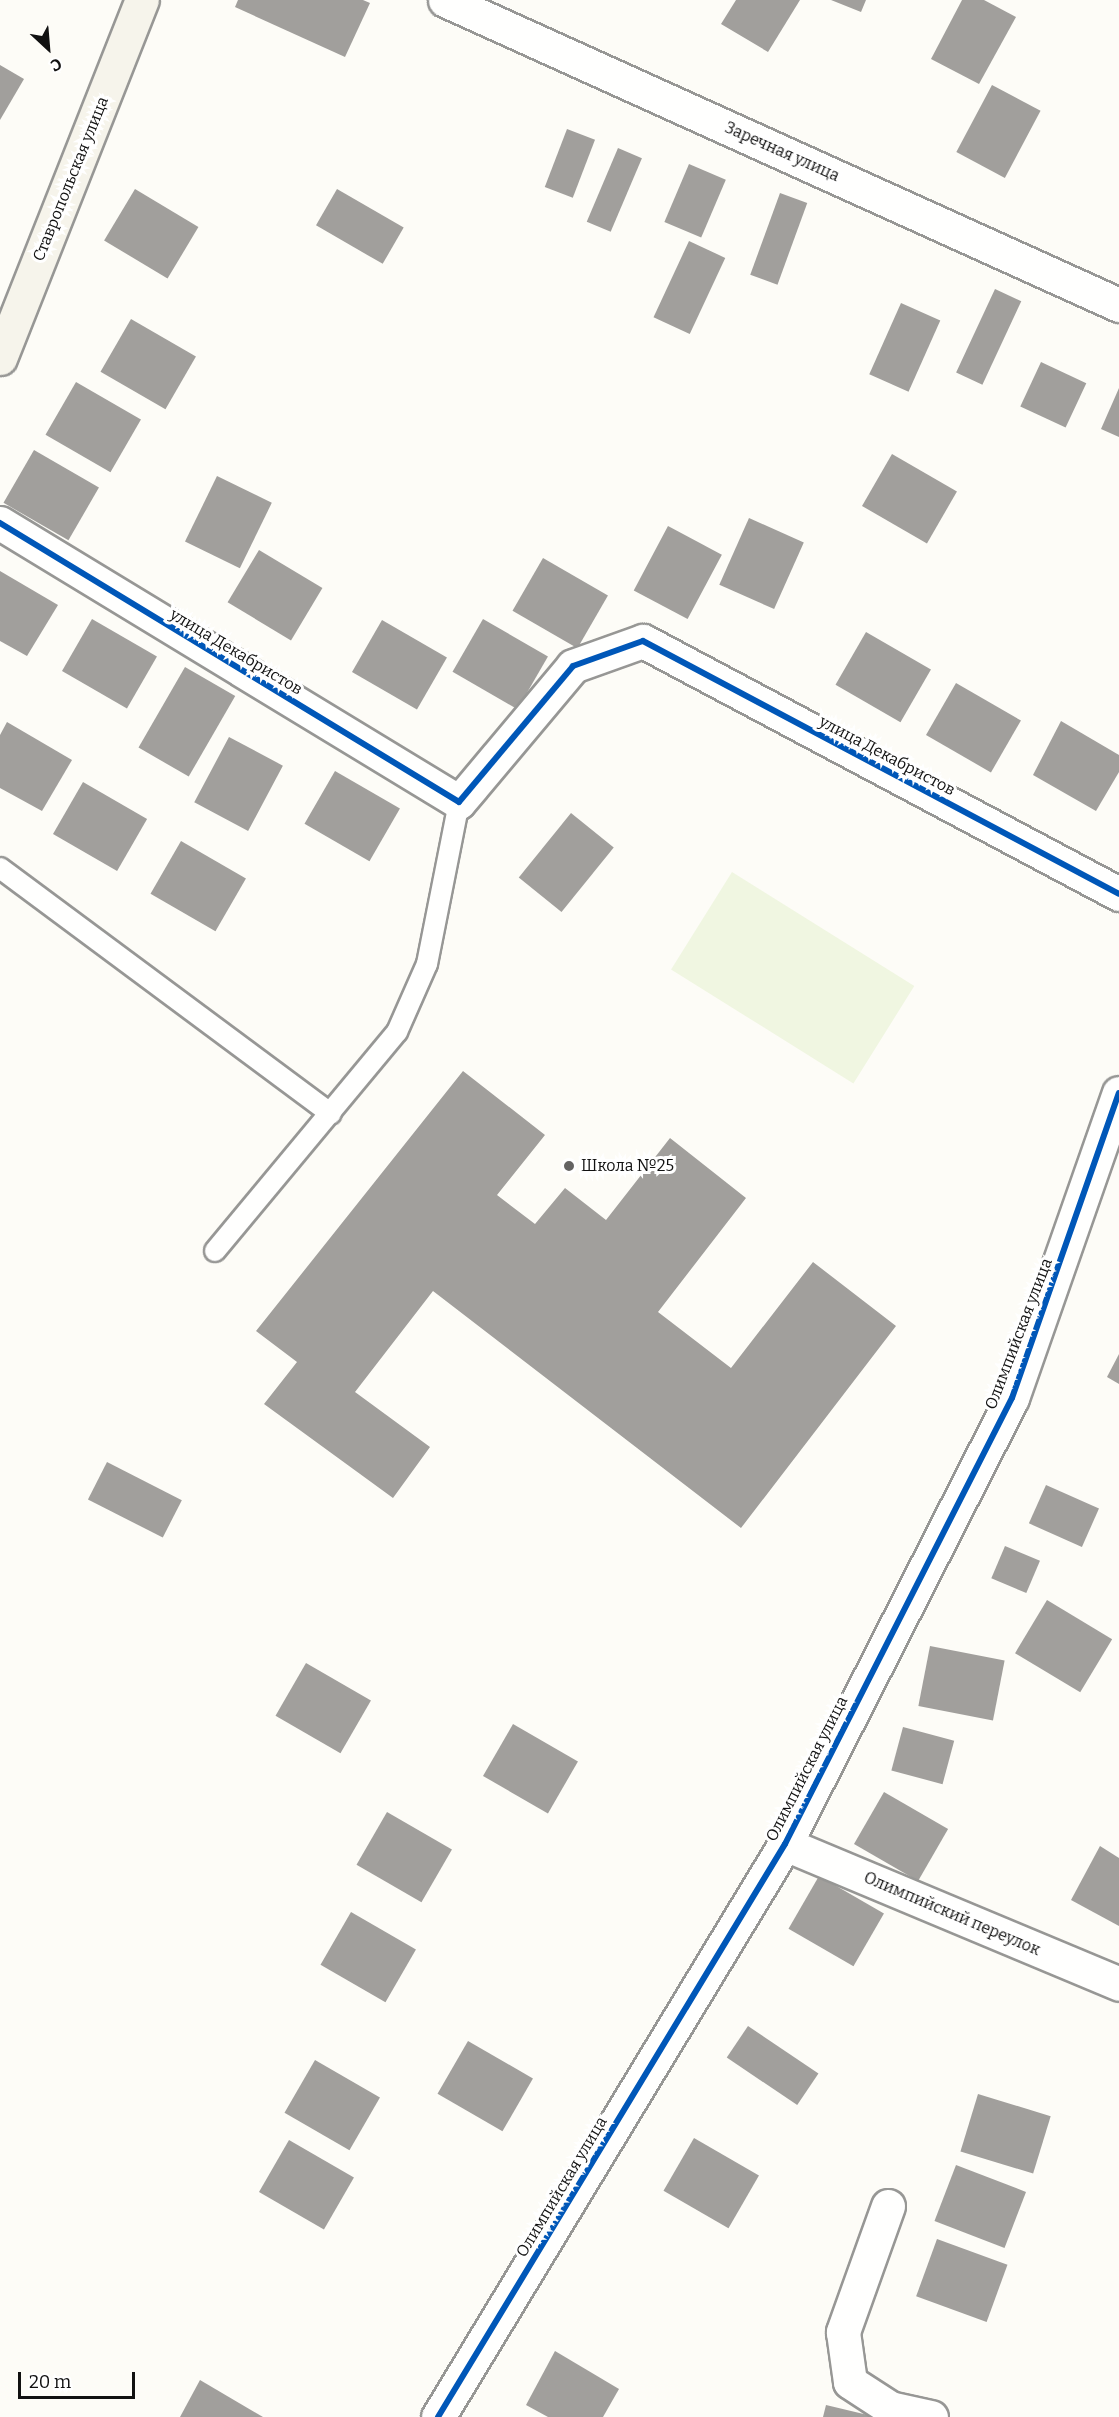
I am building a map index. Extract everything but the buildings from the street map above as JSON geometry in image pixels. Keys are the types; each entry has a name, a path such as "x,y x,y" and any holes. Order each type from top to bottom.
{"main road":[{"name":"Ставропольская улица","path":"0,358 142,0"}],"street":[{"name":"Заречная улица","path":"445,0 1119,305"},
{"name":"улица Декабристов","path":"0,523 459,802 573,666 643,641 1119,894"},
{"name":"Олимпийская улица","path":"438,2417 785,1844 1012,1398 1119,1093"},
{"name":"Олимпийский переулок","path":"785,1844 1119,1984"},
{"path":"888,2206 843,2332 850,2382 890,2408 931,2417"}],"lane":[{"path":"215,1251 397,1032 427,964 459,802"},
{"path":"0,868 331,1114"}],"green space":[{"path":"732,872 914,986 853,1083 671,970"}],"cycle path":[{"path":"0,523 459,802 573,666 643,641 1119,894"},
{"path":"438,2417 785,1844 1012,1398 1119,1093"}],"place":[{"name":"Школа №25","path":"569,1166"}]}
